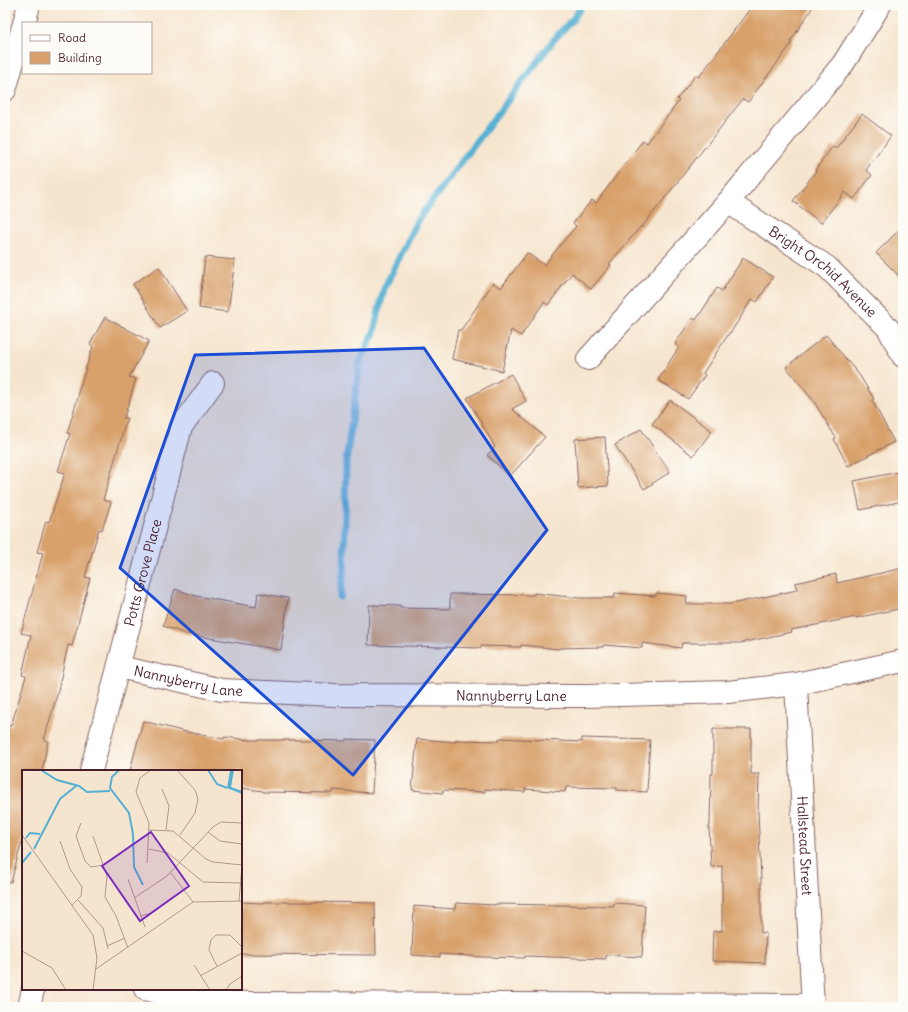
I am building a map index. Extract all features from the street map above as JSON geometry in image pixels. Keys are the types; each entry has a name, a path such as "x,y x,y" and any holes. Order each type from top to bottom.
{"street":[{"path":"24,22 29,5"},
{"path":"588,359 728,202 842,64 880,5"},
{"path":"5,90 22,30"},
{"name":"Bright Orchid Avenue","path":"728,202 827,267 888,328 903,356"},
{"name":"Potts Grove Place","path":"91,770 181,427 213,383"},
{"name":"Nannyberry Lane","path":"119,667 222,690 335,695 586,696 728,692 796,684 903,661"},
{"name":"Hallstead Street","path":"796,684 813,1006"},
{"path":"29,1007 33,990"},
{"path":"149,990 199,1002 813,1006"}],"highlighted area":[{"path":"424,348 547,530 353,775 120,568 195,355"}],"building":[{"path":"753,5 814,5 790,42 792,43 748,102 743,99 642,227 641,226 609,264 611,265 591,289 572,273 548,305 544,302 521,336 511,330 502,371 452,359 458,330 461,330 493,283 501,288 527,253 544,265 576,226 573,223 592,200 596,203 643,140 647,143 679,101 677,99 696,75 699,77"},
{"path":"862,114 891,136 866,170 872,175 854,199 845,192 821,223 793,201 833,146 836,148"},
{"path":"903,226 903,280 876,253"},
{"path":"205,257 235,260 228,312 199,308"},
{"path":"743,258 773,277 757,302 752,299 703,373 705,375 688,399 658,380 679,347 675,344 692,318 696,320 717,288 722,291"},
{"path":"159,267 187,311 160,328 133,284"},
{"path":"105,317 149,341 129,377 136,379 124,418 127,418 103,500 111,502 102,530 99,529 85,577 90,578 72,646 68,645 57,695 44,740 48,741 42,770 22,770 22,841 11,882 5,882 5,725 11,726 26,676 22,675 31,635 21,633 43,553 37,552 46,521 49,522 65,473 58,471 70,434 67,433 79,394 78,393 93,346 90,344"},
{"path":"826,335 860,376 874,399 872,400 894,442 848,466 834,439 836,438 813,400 786,367"},
{"path":"511,374 526,401 512,409 545,437 510,476 487,455 495,447 467,398"},
{"path":"670,400 712,431 693,456 652,424"},
{"path":"641,429 670,472 644,489 615,445"},
{"path":"605,437 608,486 578,488 575,439"},
{"path":"903,471 903,501 860,510 854,481"},
{"path":"903,568 903,608 791,630 792,632 740,643 682,643 681,648 642,643 642,648 603,645 603,647 559,649 521,645 521,647 481,646 481,648 368,645 369,605 400,606 400,608 450,609 450,594 534,595 534,593 579,598 614,598 615,593 656,596 656,593 687,596 686,604 731,604 797,590 795,583 836,574 837,583"},
{"path":"175,589 196,596 256,607 258,593 288,598 281,650 186,634 163,626"},
{"path":"143,721 182,731 224,739 224,737 250,740 375,740 372,793 333,790 333,793 263,792 242,788 242,770 130,770"},
{"path":"713,729 751,729 751,774 759,774 758,812 761,879 761,933 766,933 765,963 712,961 713,931 722,931 722,866 711,867 709,826 711,774 713,774"},
{"path":"499,738 582,742 582,738 650,740 647,792 617,790 617,788 566,787 565,792 525,789 525,792 485,789 485,792 443,790 443,793 412,790 417,739 456,742 456,740 499,741"},
{"path":"242,902 375,903 376,955 242,954"},
{"path":"456,903 495,905 614,906 614,903 645,905 642,957 606,955 606,959 525,956 525,958 483,957 440,954 440,957 412,955 414,906 455,909"}],"waterway":[{"path":"340,597 344,570 346,462 360,362 374,332 384,289 418,219 556,37 573,19 582,5"}]}
